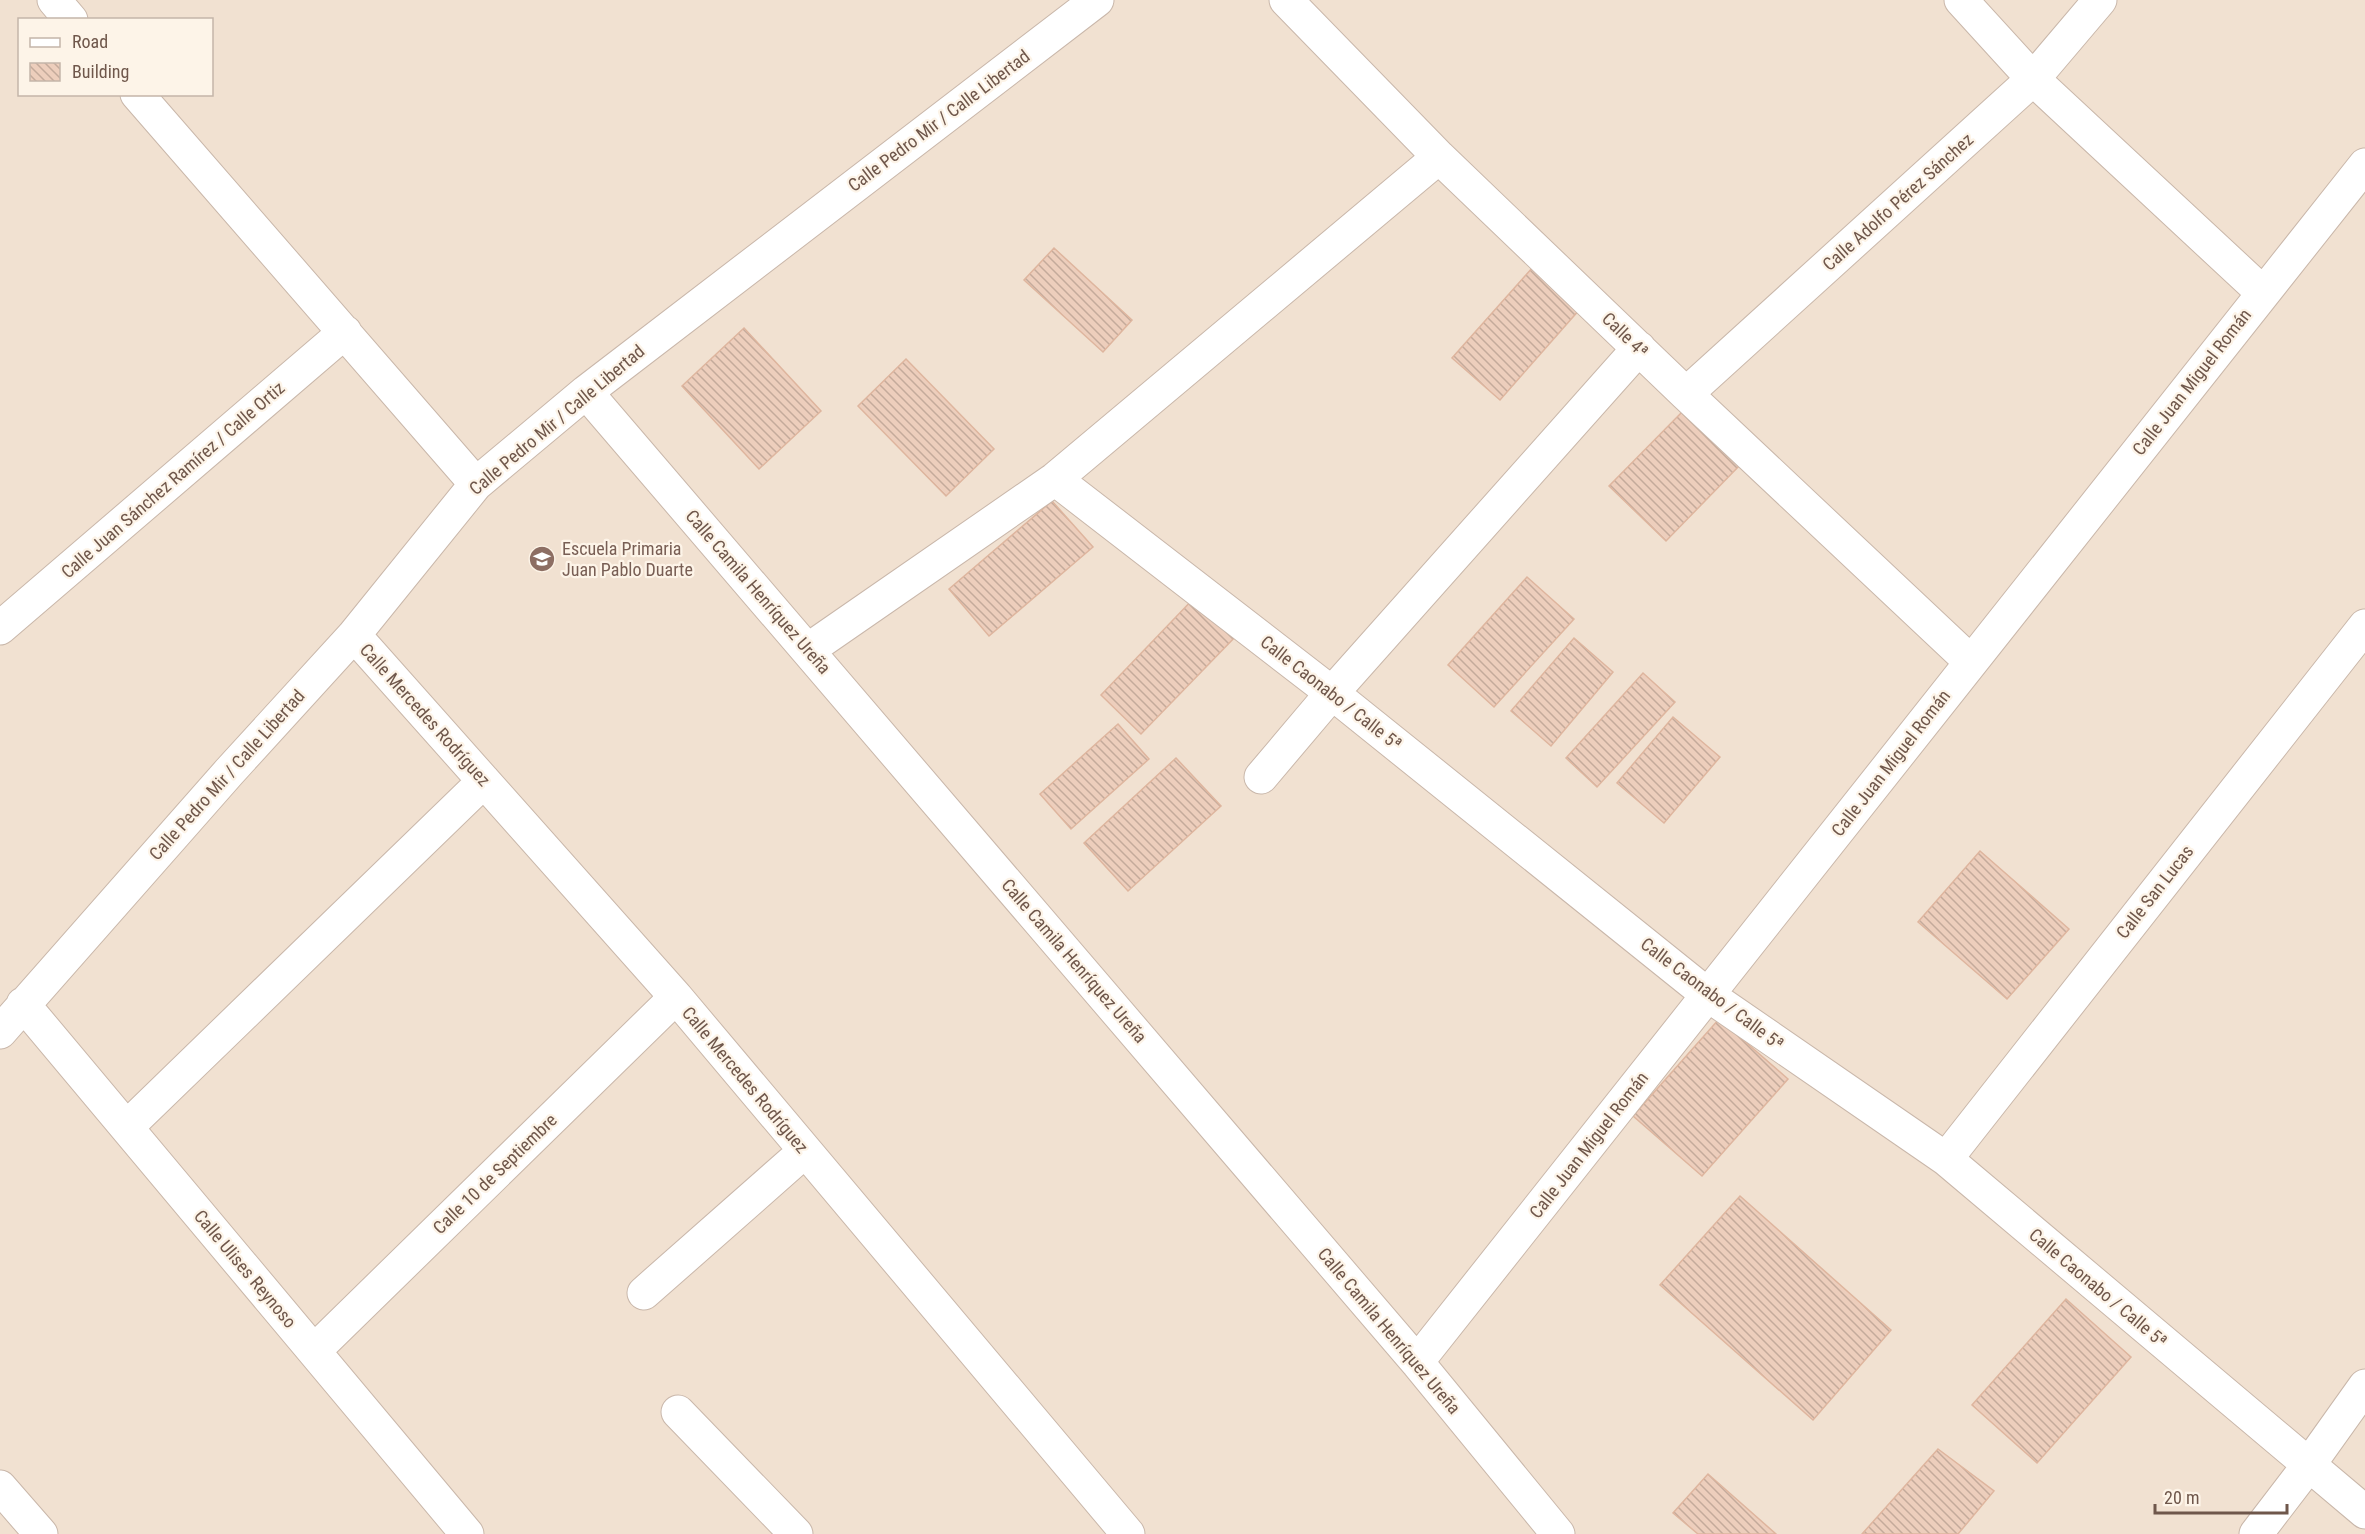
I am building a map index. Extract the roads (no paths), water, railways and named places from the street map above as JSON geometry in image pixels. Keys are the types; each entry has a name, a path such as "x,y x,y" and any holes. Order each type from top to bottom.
{"street":[{"path":"54,0 69,18"},
{"name":"Calle Pedro Mir / Calle Libertad","path":"0,1032 229,772 354,635 476,483 586,392 1097,0"},
{"name":"Calle 4ª","path":"1286,0 1439,157 1686,394 1971,662"},
{"path":"1961,0 2033,79 2263,293"},
{"name":"Calle Adolfo Pérez Sánchez","path":"1686,394 2033,79 2100,0"},
{"path":"139,96 476,483"},
{"path":"808,650 1055,479 1439,157"},
{"name":"Calle Juan Miguel Román","path":"1417,1362 2365,165"},
{"name":"Calle Juan Sánchez Ramírez / Calle Ortiz","path":"0,628 345,332"},
{"path":"1261,777 1332,693 1639,348"},
{"name":"Calle Camila Henríquez Ureña","path":"586,392 1417,1362 1558,1534"},
{"name":"Calle Caonabo / Calle 5ª","path":"1055,479 1332,693 1708,994 1946,1159 2365,1512"},
{"name":"Calle San Lucas","path":"1946,1159 2365,626"},
{"name":"Calle Mercedes Rodríguez","path":"354,635 676,997 1119,1531"},
{"path":"127,1127 484,781"},
{"name":"Calle 10 de Septiembre","path":"314,1351 676,997"},
{"name":"Calle Ulises Reynoso","path":"24,1004 467,1534"},
{"path":"644,1293 805,1151"},
{"path":"2256,1534 2365,1386"},
{"path":"678,1412 796,1534"},
{"path":"0,1487 41,1534"}],"place":[{"name":"Escuela Primaria Juan Pablo Duarte","path":"542,559"}]}
